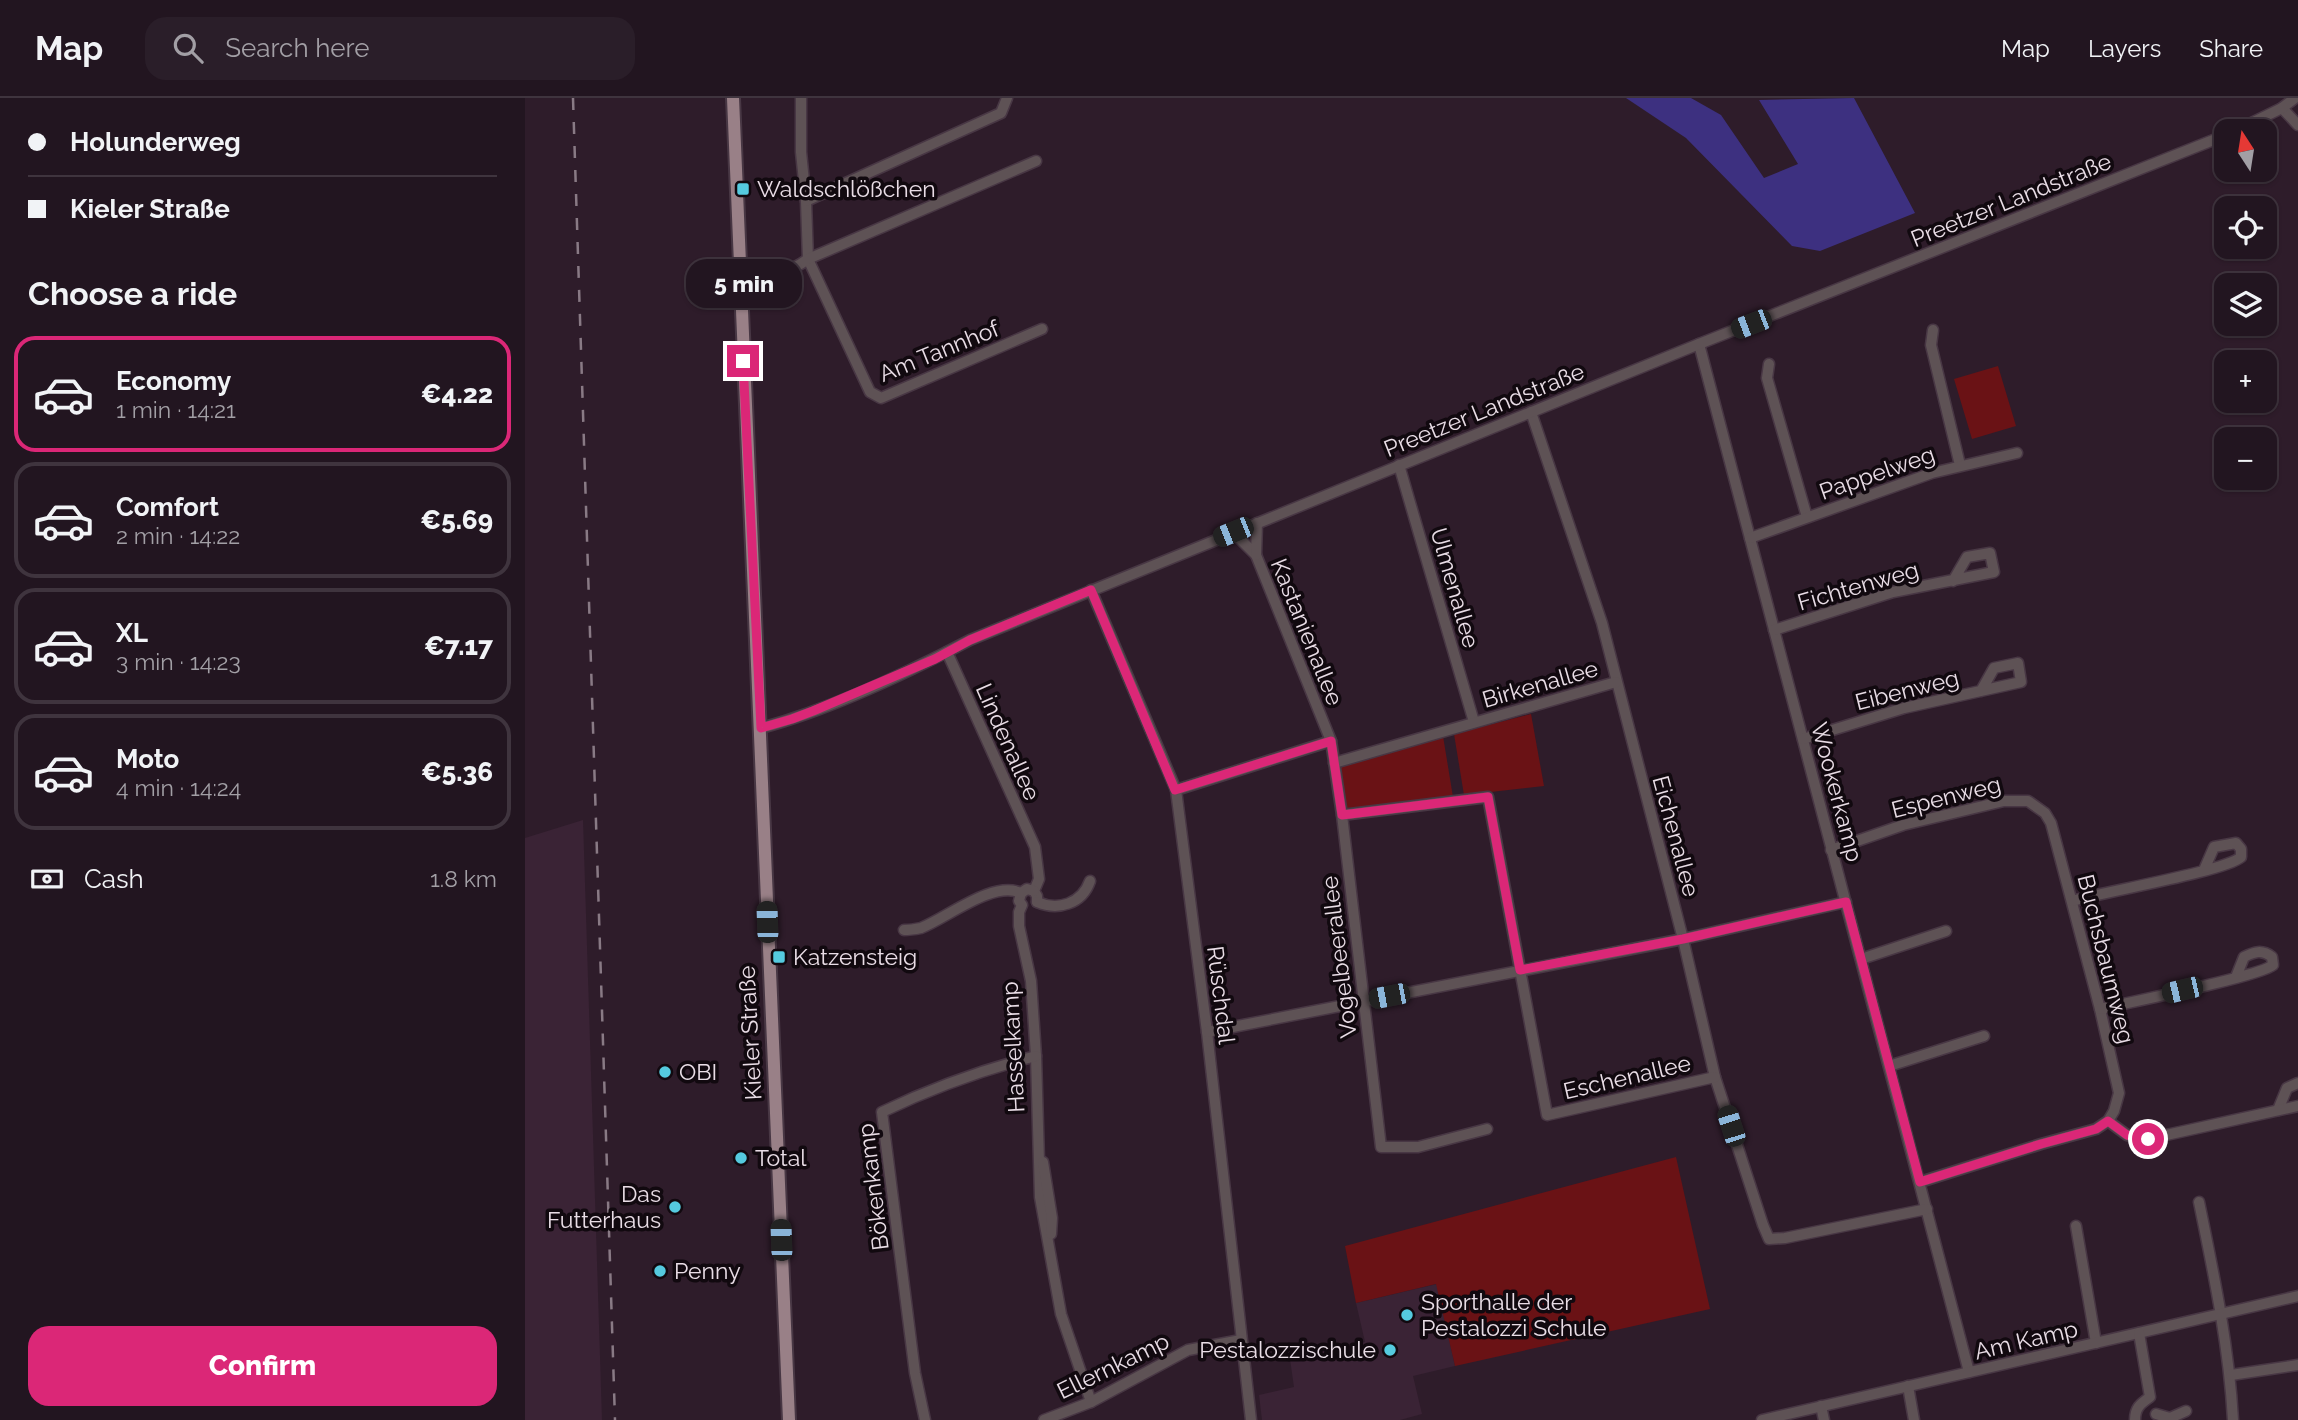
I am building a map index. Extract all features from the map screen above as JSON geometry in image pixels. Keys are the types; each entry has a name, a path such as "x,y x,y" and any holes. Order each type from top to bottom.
{"main road":[{"name":"Kieler Straße","path":"733,98 789,1420"}],"street":[{"path":"801,98 801,152 808,259"},
{"path":"806,201 1001,113 1007,98"},
{"path":"2260,119 2295,98"},
{"path":"2282,108 2298,125"},
{"name":"Preetzer Landstraße","path":"761,728 792,719 970,640 1233,532 2214,140"},
{"path":"740,281 796,268 808,259 1036,161"},
{"name":"Am Tannhof","path":"808,259 870,392 881,398 1042,330"},
{"name":"Pappelweg","path":"1933,330 1931,345 1960,465"},
{"name":"Wookerkamp","path":"1699,344 1969,1372"},
{"name":"Pappelweg","path":"1769,363 1767,378 1807,517"},
{"name":"Eichenallee","path":"1531,412 1602,623 1683,939 1715,1077 1769,1238 1785,1238 1927,1209"},
{"name":"Pappelweg","path":"1750,538 1904,482 1960,465 2017,453"},
{"name":"Ulmenallee","path":"1399,465 1474,722"},
{"name":"Kastanienallee","path":"1256,555 1257,523"},
{"name":"Kastanienallee","path":"1233,532 1256,555 1331,741 1334,763"},
{"name":"Fichtenweg","path":"1774,630 1893,592 1953,581"},
{"name":"Rüschdal","path":"1091,590 1175,790 1207,1032 1251,1420"},
{"name":"Lindenallee","path":"947,652 1035,847 1039,879 1034,891"},
{"name":"Birkenallee","path":"1334,763 1616,682"},
{"name":"Eibenweg","path":"1803,739 1904,708 1981,691"},
{"path":"1175,790 1331,741"},
{"name":"Vogelbeerallee","path":"1334,763 1381,1147 1418,1147 1487,1129"},
{"path":"1342,815 1488,797 1520,970"},
{"name":"Espenweg","path":"1831,850 1902,825 2017,799 2028,801 2045,813 2055,835"},
{"name":"Buchsbaumweg","path":"2055,835 2119,1093 2108,1121"},
{"path":"2072,901 2204,870"},
{"path":"1037,902 1048,907 1076,900 1085,894 1090,881"},
{"path":"1027,889 1034,891 1037,902 1030,908 1022,905 1019,898 1021,893 1027,889"},
{"path":"904,930 920,928 988,895 1010,890 1021,893"},
{"path":"1207,1032 1683,939 1846,902"},
{"name":"Hasselkamp","path":"1022,905 1019,926 1031,981 1036,1056 1040,1197 1061,1314 1091,1402"},
{"path":"1861,959 1946,931"},
{"name":"Eschenallee","path":"1520,970 1547,1115 1715,1077"},
{"path":"2100,1009 2236,977"},
{"path":"1889,1066 1984,1036"},
{"name":"Bökenkamp","path":"925,1420 915,1373 882,1112 926,1091 986,1069 1036,1056"},
{"path":"2278,1110 2287,1088 2298,1083"},
{"path":"1920,1182 2096,1129 2108,1121 2127,1135 2148,1139 2298,1105"},
{"path":"2199,1202 2222,1314 2231,1375 2233,1420"},
{"path":"2075,1226 2096,1343"},
{"name":"Am Kamp","path":"1762,1420 2298,1296"},
{"path":"2139,1333 2154,1417 2170,1418 2186,1411"},
{"name":"Ellernkamp","path":"1044,1420 1091,1402 1188,1350 1241,1340"},
{"path":"2231,1375 2298,1365"},
{"path":"1908,1386 1914,1420"},
{"path":"2135,1420 2135,1411 2150,1397"},
{"path":"1821,1406 1824,1420"}],"shaded area":[{"path":"1626,98 1691,98 1721,115 1764,178 1798,164 1759,100 1854,98 1915,213 1820,251 1792,246 1686,138"},
{"path":"1998,366 2016,426 1972,439 1954,379"},
{"path":"1531,714 1544,786 1464,795 1454,734"},
{"path":"1443,736 1453,797 1346,810 1339,766"},
{"path":"583,820 602,1420 525,1420 525,838"},
{"path":"1676,1157 1710,1309 1455,1366 1436,1284 1356,1303 1345,1246"},
{"name":"Pestalozzischule","path":"1437,1284 1455,1366 1413,1376 1422,1414 1400,1420 1262,1420 1259,1395 1294,1387 1290,1359 1365,1342 1356,1303"}],"railway":[{"path":"573,98 615,1420"}],"place":[{"name":"Waldschlößchen","path":"743,189"},
{"name":"Katzensteig","path":"779,957"},
{"name":"OBI","path":"665,1072"},
{"name":"Total","path":"741,1158"},
{"name":"Das Futterhaus","path":"675,1207"},
{"name":"Penny","path":"660,1271"},
{"name":"Sporthalle der Pestalozzi Schule","path":"1407,1315"},
{"name":"Pestalozzischule","path":"1390,1350"}],"route":[{"path":"743,361 761,728 813,711 935,659 970,640 1091,590 1175,790 1331,741 1342,815 1488,797 1520,970 1683,939 1846,902 1920,1182 2096,1129 2108,1121 2127,1135 2148,1139"}]}
